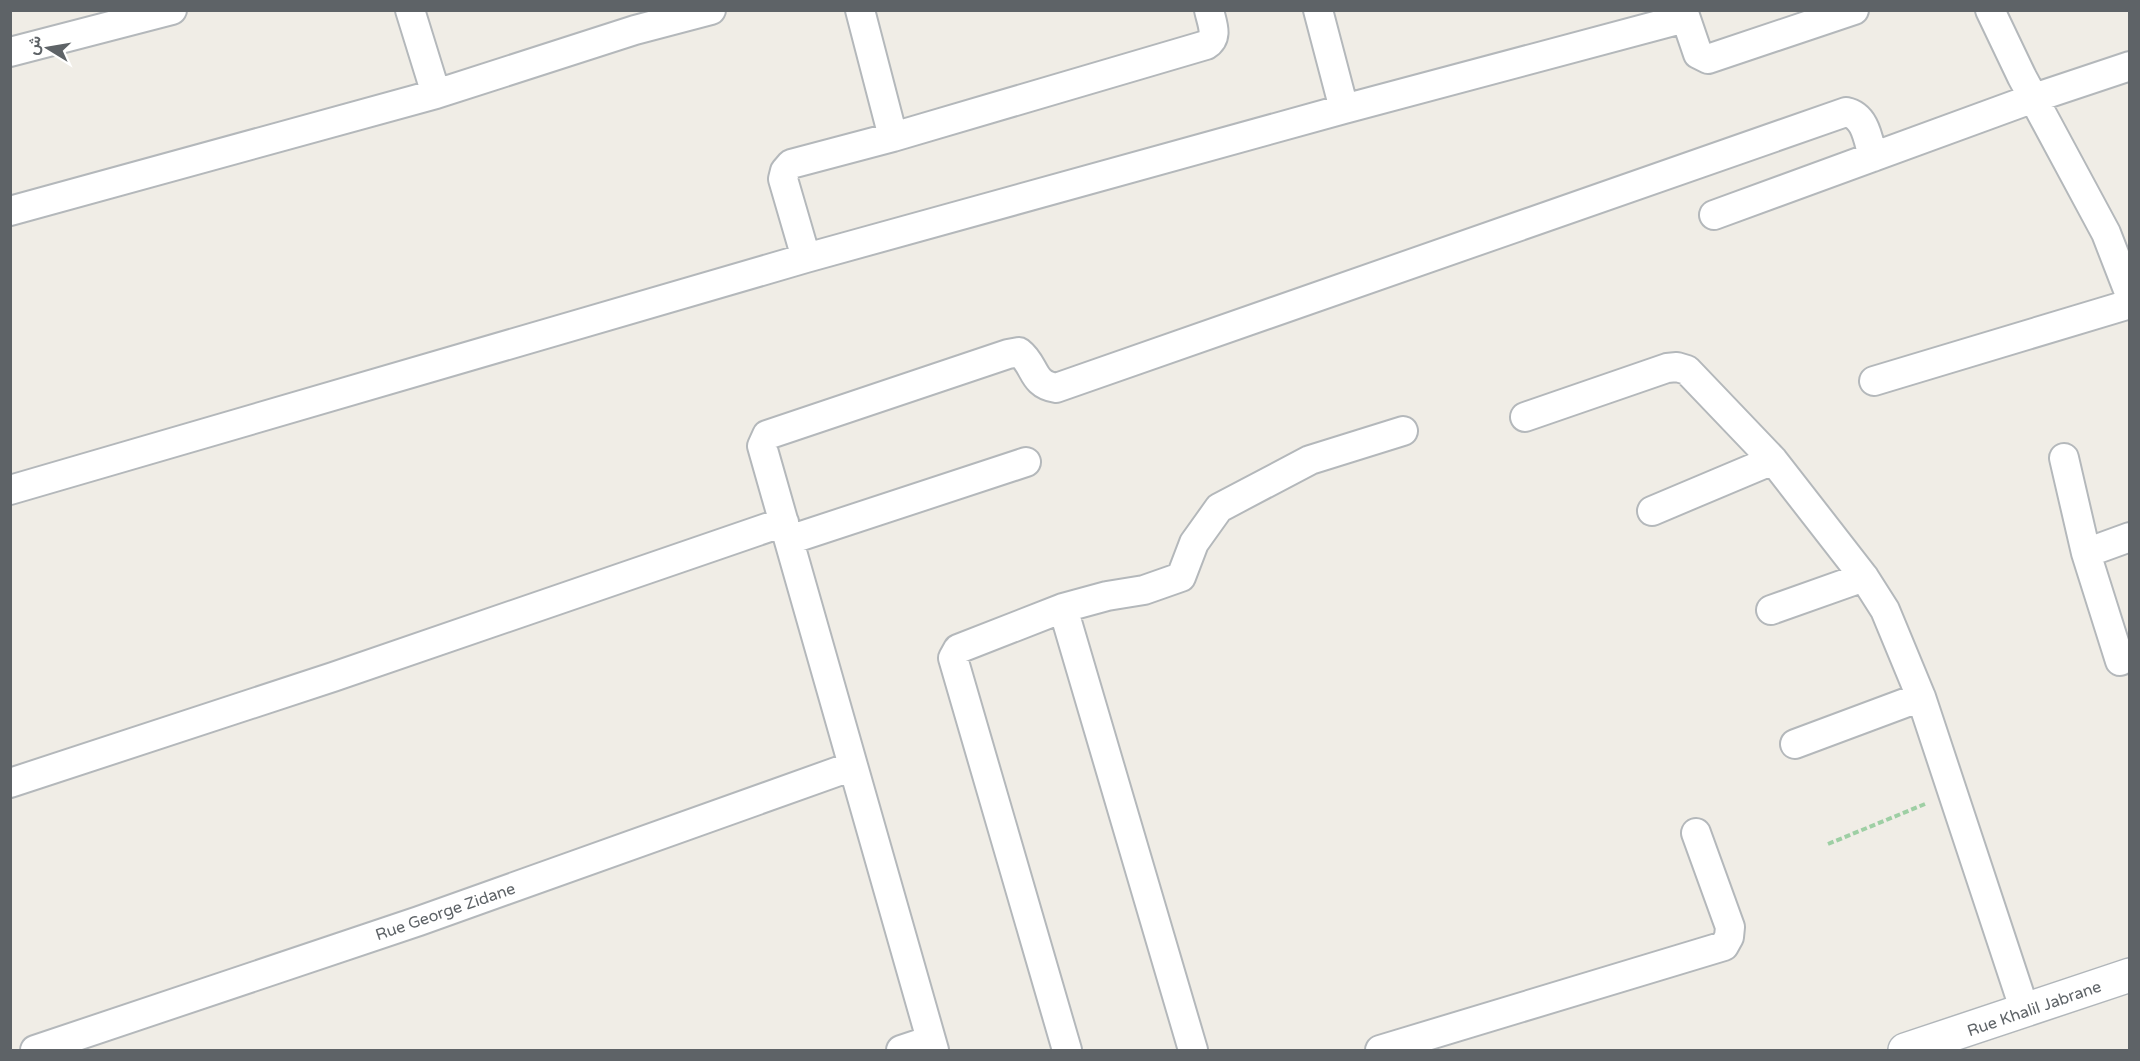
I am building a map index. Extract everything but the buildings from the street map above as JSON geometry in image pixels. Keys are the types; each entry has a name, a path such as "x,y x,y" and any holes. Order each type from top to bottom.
{"street":[{"path":"10,52 172,10"},
{"path":"410,10 436,94"},
{"path":"10,211 436,94 635,30 711,10"},
{"path":"860,10 893,137"},
{"path":"806,258 783,179 784,171 791,164 893,137 1206,45 1212,41 1215,33 1209,10"},
{"path":"1318,10 1344,109"},
{"path":"1989,10 2034,98 2118,228 2130,295"},
{"path":"10,490 806,258 1684,14 1698,54 1708,59 1845,12"},
{"path":"1714,215 2034,98 2130,66"},
{"path":"901,1050 932,1045 762,446 767,435 1019,352 1026,357 1039,382 1047,387 1056,388 1846,112 1853,113 1861,119 1873,158"},
{"path":"1874,381 2130,304"},
{"path":"1525,417 1666,368 1677,367 1687,370 1773,460 1864,577 1885,610 1921,697 2025,1011"},
{"path":"1066,1050 953,658 958,649 1063,608 1107,596 1144,590 1181,577 1194,543 1219,508 1310,460 1403,431"},
{"path":"2064,458 2086,553 2120,661"},
{"path":"1652,511 1773,460"},
{"path":"10,783 786,531 1026,462"},
{"path":"2086,553 2130,537"},
{"path":"1771,610 1864,577"},
{"path":"1063,608 1193,1050"},
{"path":"1795,744 1921,697"},
{"name":"Rue George Zidane","path":"35,1050 419,921 853,766"},
{"path":"1380,1050 1725,946 1730,937 1730,927 1696,833"},
{"name":"Rue Khalil Jabrane","path":"1905,1050 2130,975"}],"path":[{"path":"1828,844 1954,793"}]}
